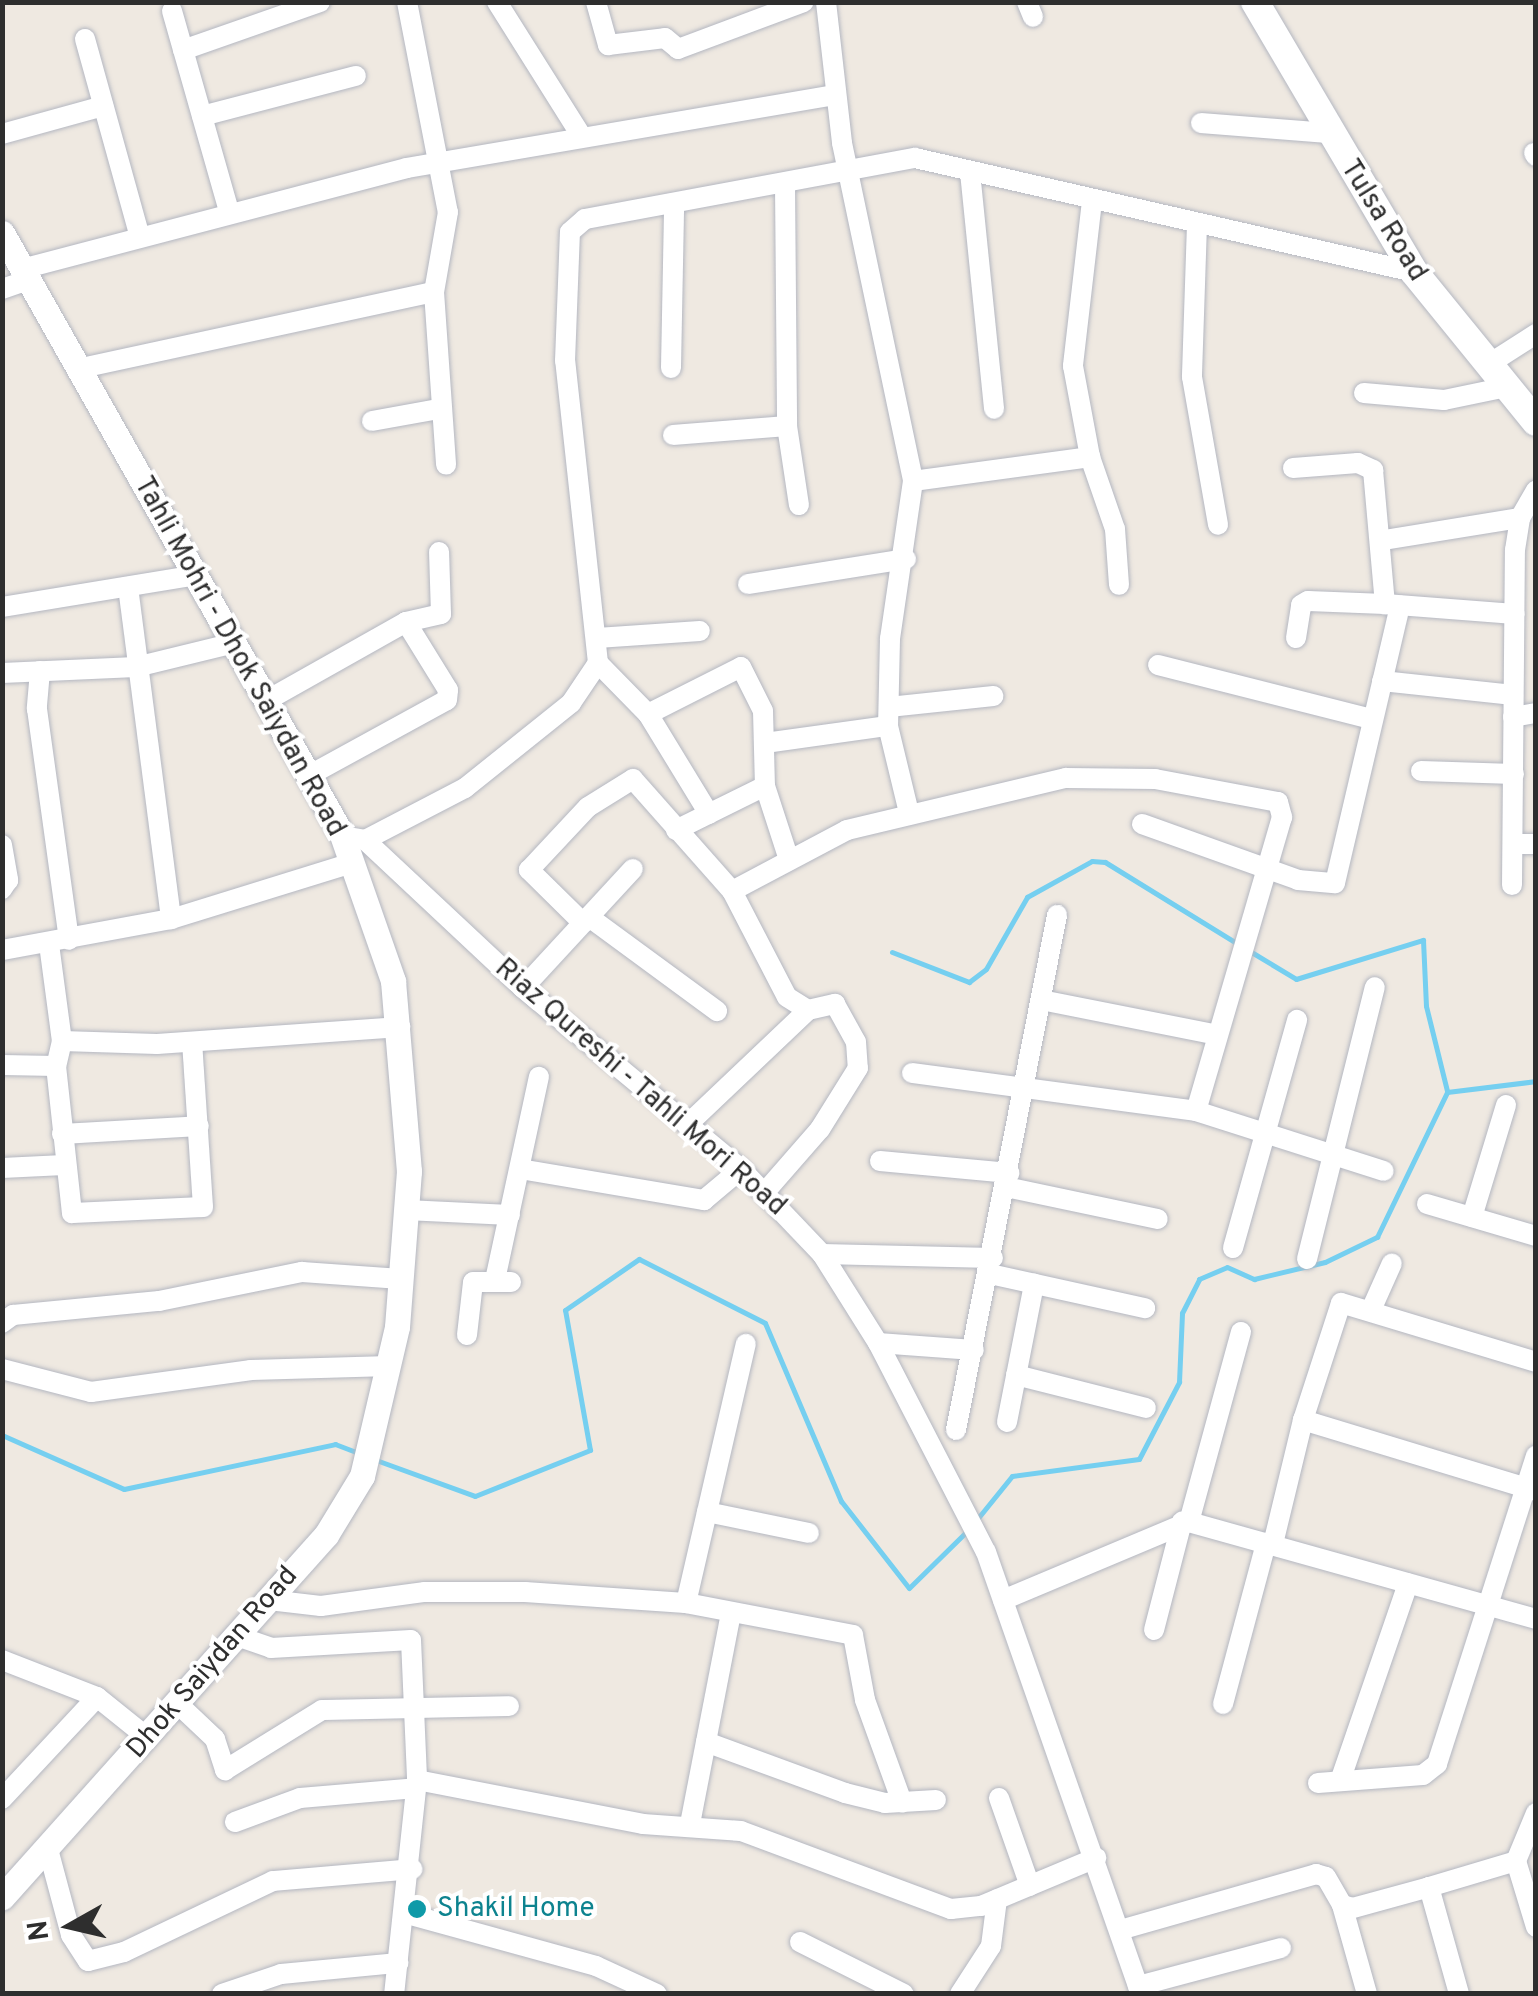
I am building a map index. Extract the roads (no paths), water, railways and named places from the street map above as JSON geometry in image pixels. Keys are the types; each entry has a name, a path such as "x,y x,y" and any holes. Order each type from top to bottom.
{"main road":[{"name":"Tulsa Road","path":"1255,2 1328,133 1414,272 1536,422"}],"street":[{"path":"183,50 320,2"},
{"path":"407,2 443,160 448,212 434,292 446,466"},
{"path":"497,2 582,137"},
{"path":"596,2 608,45 665,38 678,50 804,2"},
{"path":"826,2 847,169 913,480 906,559 890,639 888,716 909,813"},
{"path":"172,12 230,214"},
{"path":"84,38 140,237"},
{"path":"202,116 356,76"},
{"path":"2,288 25,275 140,237 443,160 836,95"},
{"path":"2,134 104,106"},
{"path":"1201,123 1328,133"},
{"path":"353,838 465,788 570,703 598,663 565,361 570,232 584,219 674,206 915,158 1414,272"},
{"path":"970,172 994,409"},
{"path":"785,184 787,426 799,505"},
{"path":"1092,201 1073,366 1090,457 1115,529 1119,585"},
{"path":"671,368 674,206"},
{"path":"1198,224 1192,377 1218,525"},
{"name":"Tahli Mohri - Dhok Saiydan Road","path":"2,233 230,644 308,776 353,838 352,864 392,981 400,1027 406,1210 401,1279 383,1404"},
{"path":"77,369 434,292"},
{"path":"1489,364 1536,334"},
{"path":"1364,393 1444,400 1507,387"},
{"path":"372,421 439,408"},
{"path":"673,435 787,426"},
{"path":"913,480 1090,457"},
{"path":"1142,824 1298,880 1336,882 1382,682 1393,605 1377,478 1367,464 1293,468"},
{"path":"1512,884 1525,844 1514,774 1513,717 1520,518 1536,490"},
{"path":"1384,540 1520,518"},
{"path":"264,702 406,622 442,614 439,552"},
{"path":"748,584 906,559"},
{"path":"2,607 192,576"},
{"path":"128,587 171,919"},
{"path":"1296,638 1301,604 1308,601 1515,614"},
{"path":"308,776 447,700 448,690 406,622"},
{"path":"597,638 700,631"},
{"path":"2,674 136,667 230,644"},
{"path":"598,663 648,714 708,814"},
{"path":"1158,665 1372,719"},
{"path":"648,714 741,667 764,712 764,786 789,860"},
{"path":"40,672 37,709 59,942 62,1041 56,1066 72,1213 200,1208 192,1042"},
{"path":"1382,682 1513,695"},
{"path":"765,743 993,696"},
{"path":"1513,717 1536,713"},
{"path":"1421,771 1514,774"},
{"path":"732,891 847,830 1066,778 1154,779 1278,802 1282,817 1245,936 1240,972 1196,1110"},
{"path":"717,1010 586,920 528,870 588,807 598,806 633,780 732,891 772,978 808,1010"},
{"path":"676,830 764,786"},
{"name":"Riaz Qureshi - Tahli Mori Road","path":"353,838 523,988 741,1169 822,1254 878,1344 986,1552 1139,1990"},
{"path":"2,844 8,880 2,889"},
{"path":"2,950 171,919 352,864"},
{"path":"523,988 633,869"},
{"path":"956,1430 992,1266 1057,915"},
{"path":"1307,1260 1375,986"},
{"path":"1041,1000 1218,1036"},
{"path":"687,1124 808,1010 835,1004 856,1042 858,1068 820,1130 765,1192"},
{"path":"1233,1248 1298,1020"},
{"path":"62,1041 192,1042 400,1027"},
{"path":"2,1065 56,1066"},
{"path":"912,1073 1196,1110 1384,1171"},
{"path":"467,1336 473,1282 503,1281 510,1214 539,1077"},
{"path":"1472,1217 1506,1104"},
{"path":"62,1134 199,1126"},
{"path":"880,1161 1008,1180 1158,1219"},
{"path":"2,1168 64,1164"},
{"path":"520,1169 704,1200 741,1169"},
{"path":"1426,1204 1536,1236"},
{"path":"406,1210 510,1214"},
{"path":"822,1254 992,1266 1034,1284 1146,1308"},
{"path":"1370,1310 1392,1263"},
{"path":"2,1322 13,1315 159,1301 302,1272 401,1279"},
{"path":"1007,1422 1034,1284"},
{"path":"1222,1704 1336,1308 1347,1303 1536,1362"},
{"path":"1154,1630 1241,1332"},
{"path":"686,1603 746,1344"},
{"path":"878,1344 974,1350"},
{"path":"2,1369 62,1389 91,1392 251,1370 390,1366"},
{"path":"1016,1375 1146,1408"},
{"name":"Dhok Saiydan Road","path":"2,1897 326,1535 362,1476 383,1404"},
{"path":"1303,1420 1530,1490"},
{"path":"1318,1783 1432,1772 1530,1490 1536,1456"},
{"path":"707,1512 809,1533"},
{"path":"1003,1600 1185,1522 1536,1620"},
{"path":"1340,1782 1408,1583"},
{"path":"269,1600 322,1606 425,1592 526,1592 686,1603 853,1635 866,1700 902,1802"},
{"path":"690,1824 731,1613"},
{"path":"237,1636 270,1648 409,1636 416,1784 412,1869 394,1994"},
{"path":"2,1660 97,1697 148,1738"},
{"path":"2,1798 97,1697"},
{"path":"178,1704 215,1740 225,1770 312,1713 509,1706"},
{"path":"706,1742 845,1793 902,1802 936,1800"},
{"path":"236,1822 300,1798 416,1784 624,1821 740,1831 952,1909 996,1899 1096,1858"},
{"path":"999,1798 1030,1886"},
{"path":"1536,1812 1516,1861 1536,1927"},
{"path":"48,1850 71,1935 88,1961 124,1952 273,1881 412,1869"},
{"path":"1342,1905 1354,1908 1516,1861"},
{"path":"1120,1930 1316,1874 1326,1877 1342,1905 1367,1994"},
{"path":"1429,1886 1459,1994"},
{"path":"960,1994 991,1946 996,1899"},
{"path":"404,1914 596,1966 658,1994"},
{"path":"800,1942 904,1994"},
{"path":"1139,1990 1281,1948"},
{"path":"222,1994 280,1974 398,1963"}],"waterway":[{"path":"892,952 969,982 986,969 1027,897 1092,861 1105,862 1238,944"},
{"path":"1248,950 1296,979 1423,940 1426,1006 1447,1091"},
{"path":"978,1518 1012,1476 1139,1459 1179,1382 1182,1313 1199,1279 1227,1267 1254,1279 1325,1262 1377,1237 1447,1092 1536,1081"},
{"path":"376,1460 475,1496 590,1450 565,1310 639,1259 765,1323 841,1501 909,1588 967,1531"},
{"path":"2,1435 124,1489 335,1444 361,1454"}],"place":[{"name":"Shakil Home","path":"417,1909"}]}
